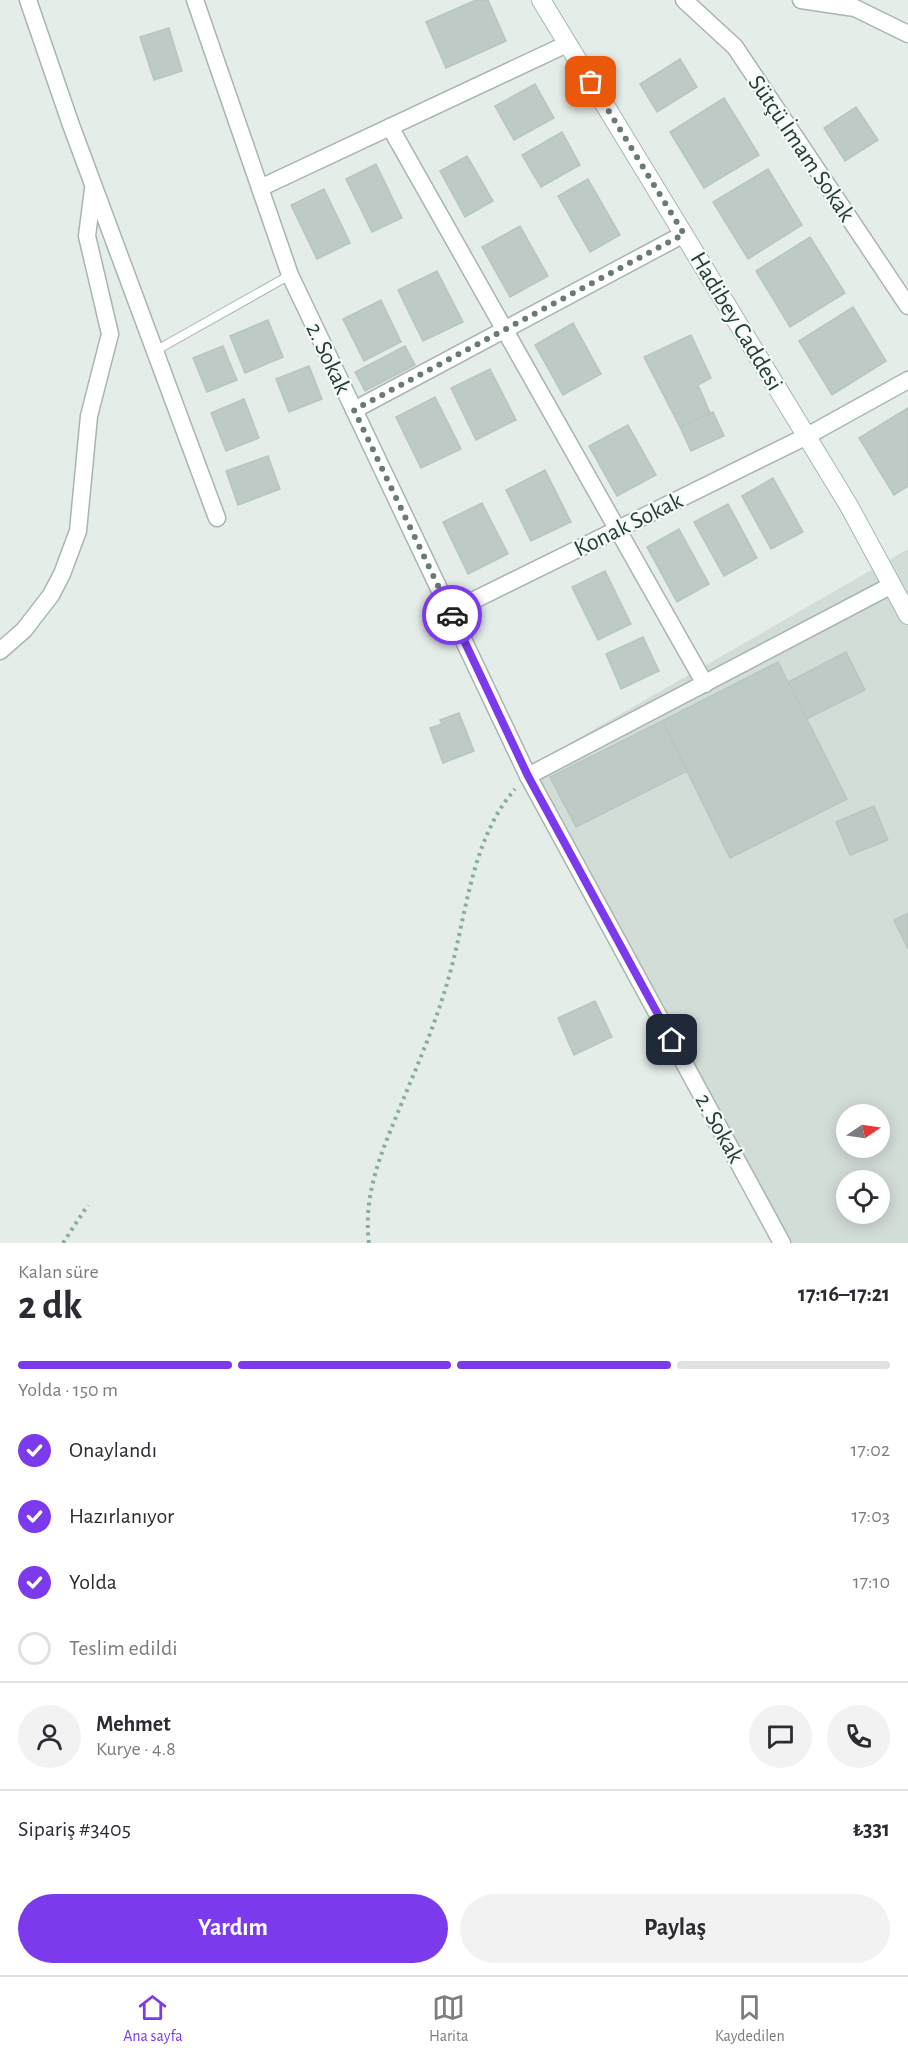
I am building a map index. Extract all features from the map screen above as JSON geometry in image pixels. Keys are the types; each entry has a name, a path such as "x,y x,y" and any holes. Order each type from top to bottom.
{"main road":[{"name":"Hadibey Caddesi","path":"541,0 849,506 908,615"}],"street":[{"path":"28,0 93,185 217,518"},
{"name":"2. Sokak","path":"195,0 290,275 528,776 782,1243"},
{"name":"Sütçü İmam Sokak","path":"684,0 735,47 908,306"},
{"path":"801,0 855,8 908,33"},
{"path":"260,188 567,44"},
{"path":"390,127 705,684"},
{"path":"0,651 24,630 51,595 67,564 78,531 89,416 110,334 87,236 93,185"},
{"path":"354,410 684,234"},
{"name":"Konak Sokak","path":"450,612 807,436 908,380"},
{"path":"528,776 892,585"}],"lane":[{"path":"155,351 290,275"}],"path":[{"path":"369,1243 369,1202 377,1162 448,980 483,843 505,801 528,776"},
{"path":"63,1243 88,1205"}],"shaded area":[{"path":"908,549 908,1243 779,1243 530,766"}],"building":[{"path":"476,0 488,0 506,41 446,68 426,22"},
{"path":"169,28 182,71 154,80 140,37"},
{"path":"680,59 697,87 657,112 640,84"},
{"path":"535,84 554,118 514,140 495,106"},
{"path":"724,98 759,155 704,188 670,132"},
{"path":"856,107 878,140 845,161 824,128"},
{"path":"562,132 580,165 541,187 522,155"},
{"path":"467,156 493,201 465,217 440,171"},
{"path":"376,164 402,218 372,232 346,179"},
{"path":"768,169 802,225 748,259 713,202"},
{"path":"588,179 620,235 590,252 558,196"},
{"path":"324,189 350,243 317,259 291,205"},
{"path":"520,226 548,276 510,297 482,247"},
{"path":"810,237 845,293 790,327 756,271"},
{"path":"437,271 463,322 423,341 398,290"},
{"path":"381,300 401,342 364,361 343,319"},
{"path":"853,307 886,361 832,395 799,341"},
{"path":"268,320 283,357 245,373 230,336"},
{"path":"573,323 601,374 563,395 535,345"},
{"path":"691,335 711,378 698,385 710,413 680,427 644,357"},
{"path":"223,346 237,380 207,392 193,358"},
{"path":"405,346 415,365 365,391 355,372"},
{"path":"309,366 322,399 289,412 276,379"},
{"path":"490,369 516,420 476,440 451,388"},
{"path":"435,397 461,449 421,468 396,417"},
{"path":"244,399 259,438 226,451 211,413"},
{"path":"908,408 908,486 894,495 859,438"},
{"path":"713,412 724,436 691,451 680,427"},
{"path":"628,425 656,475 617,496 589,446"},
{"path":"268,456 280,489 238,505 226,471"},
{"path":"545,470 571,522 531,541 506,490"},
{"path":"773,478 803,532 771,549 742,496"},
{"path":"482,503 508,554 468,574 443,522"},
{"path":"728,504 757,558 724,576 694,522"},
{"path":"679,529 709,584 677,602 647,547"},
{"path":"605,571 631,624 598,640 572,587"},
{"path":"643,637 659,671 621,689 606,654"},
{"path":"846,652 865,690 806,719 788,682"},
{"path":"778,662 847,799 730,858 662,721"},
{"path":"459,713 474,751 443,763 430,728 442,724 440,720"},
{"path":"662,721 687,771 576,827 550,777"},
{"path":"874,806 888,840 850,855 836,822"},
{"path":"908,913 908,949 894,920"},
{"path":"595,1001 612,1037 574,1055 558,1018"}],"way so far":[{"path":"452,615 354,410 684,234 591,82"}],"route":[{"path":"452,615 528,776 672,1040"}]}
